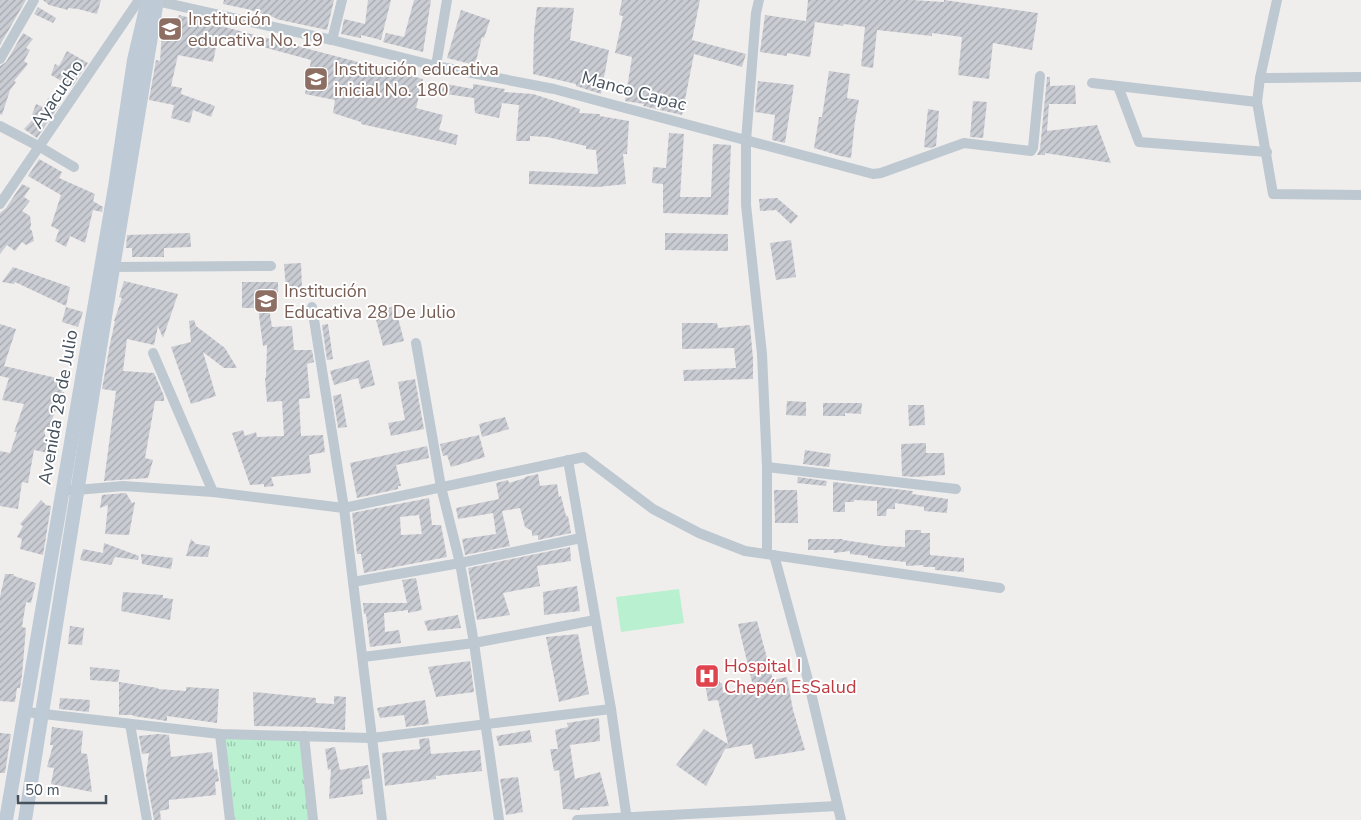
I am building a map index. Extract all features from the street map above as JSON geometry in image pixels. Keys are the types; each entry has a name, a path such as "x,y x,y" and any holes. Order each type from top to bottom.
{"street":[{"path":"0,59 34,0"},
{"name":"Ayacucho","path":"0,204 138,0"},
{"name":"Manco Capac","path":"153,0 332,40 436,66 554,89 872,174 881,173 964,143 1030,151 1033,148 1040,76"},
{"name":"Avenida 28 de Julio","path":"6,820 63,490 98,322 153,0"},
{"path":"332,40 342,0"},
{"path":"436,66 447,0"},
{"path":"759,0 756,13 746,140 746,205 762,354 770,554 807,676 841,820"},
{"path":"1277,0 1260,78 1257,102 1273,194 1361,195"},
{"path":"1260,78 1361,76"},
{"path":"1092,83 1257,102"},
{"path":"1118,86 1139,142 1267,152"},
{"path":"0,126 74,167"},
{"name":"Avenida 28 de Julio","path":"25,820 77,490 98,322 114,267 121,188"},
{"path":"114,267 271,266"},
{"path":"312,307 344,508 382,820"},
{"path":"416,343 441,487 460,563 474,643 499,820"},
{"path":"153,353 213,492"},
{"path":"63,490 123,486 213,492 344,508 584,456 653,509 699,533 745,550 1000,588"},
{"path":"568,460 611,709 627,819"},
{"path":"767,467 956,489"},
{"path":"353,582 460,563 581,538"},
{"path":"362,657 474,643 595,620"},
{"path":"26,712 220,734 372,738 611,709"},
{"path":"130,724 147,820"},
{"path":"220,734 230,820"},
{"path":"304,736 313,820"},
{"path":"577,820 627,819 837,806"}],"green space":[{"path":"679,589 684,623 621,632 616,597"},
{"path":"220,734 304,736 313,820 230,820"}],"building":[{"path":"0,0 26,0 0,45"},
{"path":"43,0 101,0 97,14 78,9 68,8 68,10 49,5"},
{"path":"224,0 334,0 327,30 276,19 247,9 223,4"},
{"path":"368,0 391,0 381,40 361,35 361,38 341,34 344,19 365,24"},
{"path":"414,0 431,0 423,52 383,42 386,33 404,37"},
{"path":"622,0 700,0 692,40 746,54 742,67 694,54 682,115 643,106 644,104 625,101 632,57 615,53 623,16 619,15"},
{"path":"808,0 912,0 944,2 944,0 1038,13 1032,50 993,43 989,79 958,75 962,37 932,33 932,36 877,30 873,68 861,66 865,27 844,24 843,26 815,22 810,57 787,53 787,56 760,52 765,15 806,21"},
{"path":"38,7 56,18 53,23 34,14"},
{"path":"537,7 574,8 570,40 609,50 601,94 576,86 576,84 533,74 534,32"},
{"path":"461,10 490,20 484,38 482,37 475,65 447,58"},
{"path":"179,15 423,79 416,108 443,115 439,130 458,135 456,145 361,124 361,122 333,113 335,100 305,94 311,60 230,38 230,40 218,38 213,62 178,55 171,86 182,88 181,94 215,106 211,117 193,110 190,123 171,118 174,105 149,100 156,60 160,61 163,18 178,19"},
{"path":"23,33 33,39 26,48 30,50 24,61 28,64 14,81 16,82 10,90 2,115 0,114 0,66 6,62"},
{"path":"67,51 88,63 72,87 51,75 55,64 59,66"},
{"path":"829,71 850,74 847,98 859,100 851,158 814,148 819,117 822,117"},
{"path":"1047,77 1050,77 1050,86 1075,85 1076,104 1049,104 1047,131 1097,125 1111,163 1045,153 1045,155 1037,155 1040,149"},
{"path":"758,81 794,85 785,143 772,140 775,115 755,112"},
{"path":"441,83 473,89 473,84 505,89 504,92 533,94 580,109 579,113 600,114 600,116 629,121 627,154 623,154 626,184 598,187 529,184 529,171 598,174 596,150 586,149 586,146 547,137 530,136 530,141 516,141 519,105 502,103 499,118 475,113 474,98 439,93"},
{"path":"48,98 59,106 37,138 24,129 35,117 32,115 36,104 43,107"},
{"path":"973,101 987,102 983,138 970,137"},
{"path":"928,109 939,111 936,146 931,148 924,147"},
{"path":"669,133 684,134 680,197 711,197 713,144 731,145 728,215 663,213 663,184 652,183 653,167 666,168"},
{"path":"39,159 62,172 59,178 95,194 93,201 103,207 102,212 93,210 85,243 70,236 66,247 55,241 59,230 51,226 61,195 28,176"},
{"path":"22,184 30,188 24,197 30,201 22,211 30,216 30,229 34,241 26,245 22,242 15,251 7,245 0,254 0,213 6,208"},
{"path":"777,198 798,216 791,224 776,210 760,211 759,199"},
{"path":"190,233 191,247 164,248 164,257 132,257 132,248 126,248 127,235"},
{"path":"665,233 728,234 728,251 665,250"},
{"path":"791,240 796,277 776,280 770,243"},
{"path":"301,263 302,288 286,289 284,264"},
{"path":"13,267 70,287 66,306 15,282 14,284 2,282"},
{"path":"124,281 178,294 163,338 158,326 154,345 127,339 123,371 154,373 164,396 164,401 155,401 145,458 153,460 148,478 104,481 116,391 102,389 114,321 122,298 119,297"},
{"path":"242,282 278,282 278,308 269,308 272,327 292,326 294,350 312,350 314,362 307,364 310,398 299,399 301,436 323,435 325,452 309,455 311,473 271,477 274,486 264,487 264,484 250,485 232,433 243,430 245,436 256,432 257,437 284,436 282,401 267,402 265,378 267,345 263,346 258,308 242,308"},
{"path":"395,306 404,341 383,346 374,312"},
{"path":"66,307 83,312 78,327 62,322"},
{"path":"194,320 196,326 225,348 237,368 224,368 203,352 216,396 191,404 171,347 191,342 189,321"},
{"path":"682,323 717,323 718,328 750,325 753,379 684,381 683,370 736,368 734,348 682,349"},
{"path":"0,324 16,329 4,366 61,379 60,386 64,387 62,392 64,392 64,401 59,402 51,422 53,422 51,431 44,430 49,453 34,450 28,483 22,482 18,509 0,506 0,451 10,453 17,432 14,432 24,404 2,400 9,378 0,376"},
{"path":"328,324 333,359 327,360 322,325"},
{"path":"369,360 375,385 361,389 358,378 334,385 330,371"},
{"path":"415,379 424,429 391,436 388,423 405,420 398,382"},
{"path":"341,394 347,427 338,428 333,396"},
{"path":"787,401 806,402 806,416 786,415"},
{"path":"823,403 862,403 861,414 845,413 845,416 823,416"},
{"path":"908,405 924,405 925,425 909,426"},
{"path":"505,417 509,429 482,437 479,424"},
{"path":"479,435 485,457 451,467 447,455 443,456 440,444"},
{"path":"926,443 926,453 944,453 945,475 902,476 901,444"},
{"path":"427,446 429,458 396,465 401,486 398,486 398,489 357,498 350,463"},
{"path":"805,450 831,454 829,467 803,464"},
{"path":"538,474 540,486 557,484 559,497 561,496 566,516 568,516 571,533 538,540 538,535 532,536 532,531 525,527 520,508 502,511 510,546 465,555 462,539 496,534 493,513 458,519 456,508 499,499 496,483 508,480 509,483"},
{"path":"798,477 827,481 826,486 797,483"},
{"path":"833,482 913,491 912,494 948,499 947,513 924,511 924,507 895,503 895,509 887,509 886,516 877,516 877,501 854,500 854,502 845,502 845,512 833,512"},
{"path":"774,490 797,490 798,523 775,523"},
{"path":"126,493 132,503 135,502 129,535 105,534 108,505 100,508 102,495"},
{"path":"429,498 432,525 441,525 447,557 364,573 361,554 357,554 352,513","holes":["419,515 422,534 401,535 400,517"]},
{"path":"41,500 46,505 51,506 43,555 20,549 22,539 17,537 23,526 20,524"},
{"path":"905,530 921,530 921,533 930,533 930,555 964,558 964,572 935,570 935,567 923,567 923,565 906,566 906,562 868,558 868,556 850,554 850,551 834,553 834,550 808,550 808,539 843,539 884,546 905,547"},
{"path":"191,539 196,544 210,546 208,557 186,556"},
{"path":"104,543 139,556 138,560 115,557 111,565 80,560 83,549 103,553"},
{"path":"570,547 571,561 537,566 540,586 503,593 510,615 477,620 468,568"},
{"path":"141,554 173,558 171,569 142,564"},
{"path":"5,574 14,574 14,576 36,583 31,603 26,602 22,627 26,628 22,675 20,688 17,688 15,702 0,701 0,597"},
{"path":"416,578 422,610 408,613 408,610 384,613 385,632 399,630 401,643 370,647 363,603 407,603 402,580"},
{"path":"577,586 580,611 544,615 543,592"},
{"path":"123,592 163,595 163,598 173,599 170,620 121,611"},
{"path":"458,615 461,628 428,631 424,621"},
{"path":"757,621 773,680 787,677 793,710 805,750 755,759 752,744 725,749 706,786 676,765 704,729 728,744 718,700 708,701 704,677 718,676 720,683 722,683 723,693 753,686 738,624"},
{"path":"70,626 84,628 82,645 68,644"},
{"path":"578,634 589,694 559,702 546,637"},
{"path":"470,661 474,692 436,697 428,667"},
{"path":"90,667 120,670 118,682 90,680"},
{"path":"119,682 158,689 186,691 186,687 219,689 217,723 167,716 167,721 133,715 119,715"},
{"path":"253,692 316,698 316,703 334,704 334,696 346,697 345,730 311,727 254,726"},
{"path":"60,698 90,700 89,712 59,709"},
{"path":"425,700 429,724 406,727 404,715 380,718 377,708"},
{"path":"599,718 600,741 570,745 575,779 600,772 609,806 580,808 580,810 563,809 559,770 554,771 550,749 558,749 555,730 568,727 567,723"},
{"path":"52,727 83,731 81,753 87,754 92,792 51,784 54,768 47,767 53,745 50,745"},
{"path":"530,730 532,742 499,746 496,736"},
{"path":"0,733 11,734 5,773 0,773"},
{"path":"169,735 171,757 212,752 214,770 217,769 219,781 215,782 216,795 169,800 169,809 160,811 161,820 154,820 146,775 149,753 142,754 139,736"},
{"path":"429,738 431,754 480,750 482,771 436,776 436,779 385,786 382,753 420,749 419,739"},
{"path":"335,747 340,770 368,765 370,778 362,780 363,794 329,799 331,769 328,770 325,749"},
{"path":"518,777 523,812 506,815 500,779"}],"place":[{"name":"Institución educativa No. 19","path":"170,29"},
{"name":"Institución educativa inicial No. 180","path":"316,79"},
{"name":"Institución Educativa 28 De Julio","path":"266,301"},
{"name":"Hospital I Chepén EsSalud","path":"707,676"}]}
